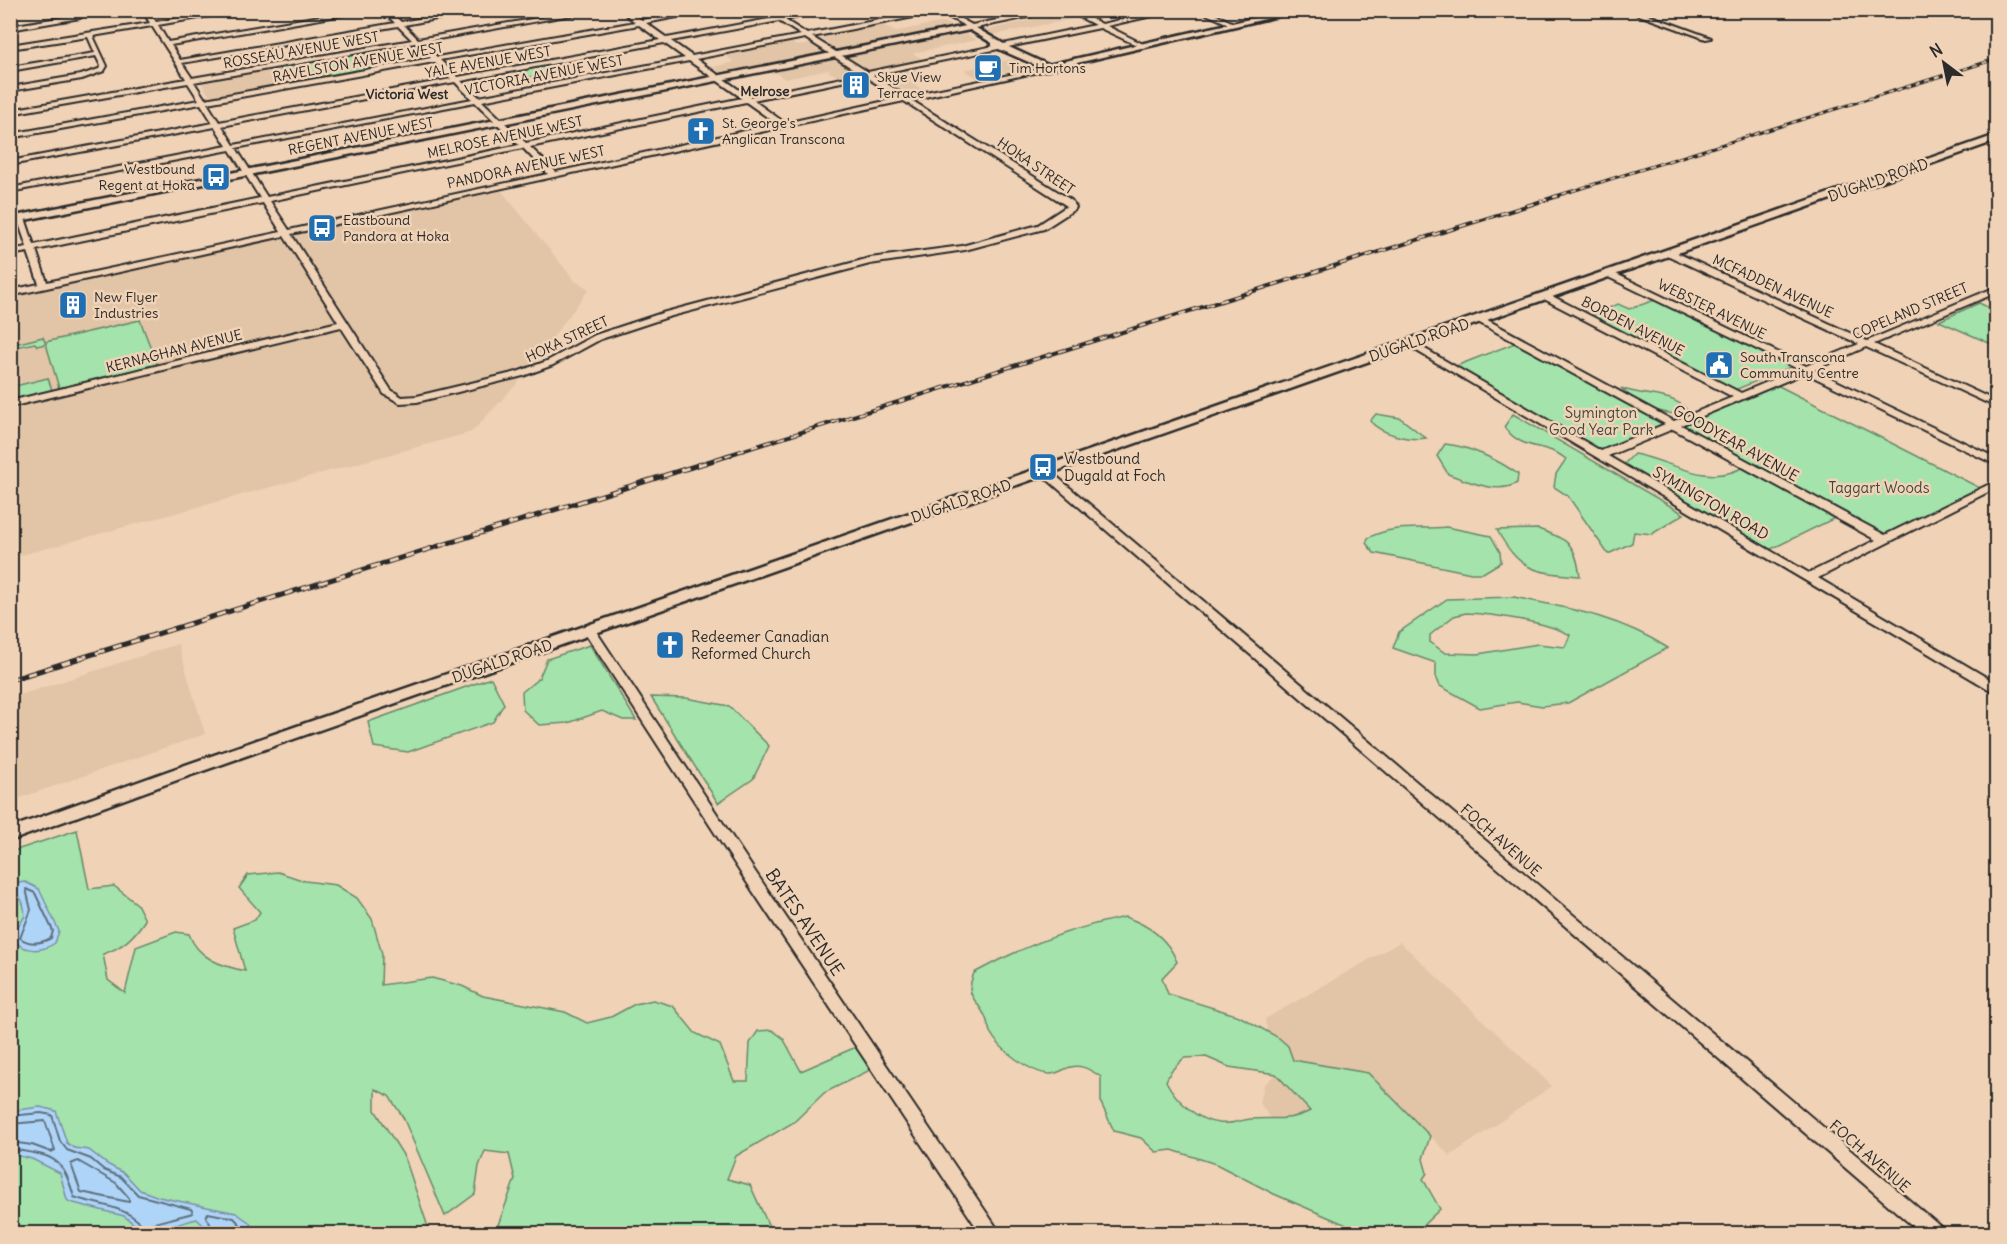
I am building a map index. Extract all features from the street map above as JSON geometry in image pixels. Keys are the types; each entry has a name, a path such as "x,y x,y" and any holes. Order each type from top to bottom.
{"main road":[{"path":"970,29 1047,68 1301,10"},
{"name":"REGENT AVENUE WEST","path":"10,220 970,29"},
{"name":"DUGALD ROAD","path":"10,835 1996,138"},
{"name":"DUGALD ROAD","path":"10,827 129,792"}],"street":[{"path":"10,28 78,17 80,15 78,10"},
{"name":"HOKA STREET","path":"145,10 387,392 400,400 437,396 533,370 598,337 656,318 870,261 962,248 1041,227 1071,207 1068,202 908,98"},
{"path":"10,47 242,10"},
{"path":"167,44 369,10"},
{"path":"385,10 554,175"},
{"path":"178,62 482,10"},
{"name":"ROSSEAU AVENUE WEST","path":"10,112 596,10"},
{"path":"623,10 783,125"},
{"name":"RAVELSTON AVENUE WEST","path":"10,136 710,10"},
{"path":"765,10 908,98"},
{"name":"YALE AVENUE WEST","path":"10,163 829,10"},
{"name":"REGENT AVENUE WEST","path":"970,29 1059,10"},
{"path":"1068,10 1143,46"},
{"name":"MELROSE AVENUE WEST","path":"10,253 1176,10"},
{"path":"1200,10 1235,26"},
{"path":"1628,10 1708,38"},
{"path":"937,11 970,29"},
{"name":"VICTORIA AVENUE WEST","path":"10,190 937,11"},
{"path":"10,89 94,74 104,68 90,34"},
{"path":"10,69 99,54"},
{"name":"PANDORA AVENUE WEST","path":"10,293 1047,68"},
{"path":"21,218 44,285"},
{"name":"MCFADDEN AVENUE","path":"1670,253 1996,404"},
{"name":"WEBSTER AVENUE","path":"1610,274 1996,462"},
{"name":"COPELAND STREET","path":"1601,456 1996,290"},
{"name":"BORDEN AVENUE","path":"1545,296 1741,397"},
{"name":"GOODYEAR AVENUE","path":"1479,319 1885,540"},
{"name":"KERNAGHAN AVENUE","path":"10,404 345,323"},
{"name":"SYMINGTON ROAD","path":"1410,344 1996,688"},
{"name":"FOCH AVENUE","path":"1045,472 1936,1233"},
{"path":"1809,578 1996,484"},
{"name":"BATES AVENUE","path":"590,631 751,877 992,1233"}],"shaded area":[{"path":"1066,12 1078,18 993,35 987,30"},
{"path":"944,22 955,28 723,75 713,67 734,62 722,53 787,40 797,46 810,44 815,47 829,44 818,37 884,25 894,31 887,33"},
{"path":"966,34 977,40 913,53 925,61 907,65 926,77 908,80 923,90 909,93 849,57"},
{"path":"835,59 859,74 840,78 828,71 833,69 785,79 775,72"},
{"path":"1013,59 1029,67 978,78 964,70"},
{"path":"279,68 284,75 308,71 314,79 211,98 201,82"},
{"path":"500,189 575,281 589,289 524,376 472,432 11,558 11,297"},
{"path":"178,644 205,734 11,801 11,698"},
{"path":"1400,942 1552,1086 1450,1156 1368,1073 1305,1062 1310,1111 1297,1118 1272,1121 1260,1103 1264,1085 1292,1059 1279,1038 1268,1034 1265,1019"}],"green space":[{"path":"383,50 390,57 375,59 382,67 314,79 308,72 284,75 279,68"},
{"path":"556,64 564,71 520,79 513,72"},
{"path":"1655,300 1793,366 1735,390 1590,316 1618,304 1629,309"},
{"path":"1979,303 1996,311 1996,346 1939,321"},
{"path":"140,320 157,364 59,388 46,344 37,346 35,343 11,348 11,345 43,337 45,342"},
{"name":"Symington Good Year Park","path":"1515,343 1664,424 1600,451 1456,366"},
{"path":"48,378 52,390 11,400 11,387"},
{"name":"Taggart Woods","path":"1773,383 1984,490 1885,540 1765,477 1835,518 1765,552 1621,467 1634,454 1703,474 1717,475 1745,466 1673,425"},
{"path":"1621,388 1673,400 1687,410 1686,414 1668,413 1651,408 1635,400"},
{"path":"1376,414 1400,418 1426,438 1404,437 1381,430 1370,421"},
{"path":"1513,414 1684,514 1652,534 1634,532 1632,543 1608,554 1568,496 1554,487 1556,474 1566,459 1549,450 1526,444 1511,435 1504,427"},
{"path":"1445,444 1483,454 1502,464 1518,474 1517,483 1501,488 1492,487 1448,474 1437,456"},
{"path":"1446,527 1491,536 1500,552 1501,562 1483,573 1471,573 1374,553 1366,543 1368,538 1387,531"},
{"path":"1538,529 1557,536 1569,544 1576,556 1580,576 1551,573 1530,567 1513,554 1497,530"},
{"path":"1514,597 1555,605 1613,621 1650,637 1668,648 1568,703 1542,706 1517,702 1480,708 1440,686 1436,677 1436,663 1393,648 1399,632 1447,599","holes":["1466,613 1534,623 1570,635 1565,647 1538,644 1478,654 1445,653 1430,642 1430,635 1454,616"]},
{"path":"590,645 636,720 623,720 602,711 568,723 539,725 523,710 522,692 539,678 547,659"},
{"path":"491,678 504,704 493,722 408,752 374,747 368,722"},
{"path":"651,697 686,698 729,706 769,746 753,779 718,803"},
{"path":"77,830 89,889 114,886 137,904 145,920 127,941 103,954 108,980 125,993 136,947 176,932 189,934 198,950 212,960 245,971 233,928 255,920 260,912 239,888 248,875 278,872 305,881 336,885 357,898 372,919 382,954 381,985 432,978 462,986 483,996 565,1012 587,1023 611,1017 635,1004 653,1000 673,1006 695,1033 720,1045 734,1081 748,1081 750,1043 758,1031 772,1030 783,1038 801,1071 856,1047 872,1069 824,1093 794,1122 736,1156 727,1179 750,1185 772,1233 491,1233 498,1225 515,1179 509,1154 485,1151 479,1166 475,1194 445,1216 403,1117 389,1096 375,1089 375,1110 405,1158 430,1233 11,1233 10,852"},
{"path":"1125,917 1157,934 1173,954 1177,962 1162,978 1168,994 1239,1016 1279,1038 1288,1046 1293,1060 1368,1073 1430,1136 1423,1159 1427,1173 1423,1179 1440,1209 1415,1233 1370,1233 1358,1230 1274,1194 1216,1164 1172,1150 1156,1152 1141,1138 1114,1131 1101,1103 1101,1077 1078,1066 1054,1074 1042,1073 1025,1065 1000,1046 990,1032 985,1016 970,991 974,973 1047,939","holes":["1206,1057 1229,1067 1276,1074 1310,1111 1288,1118 1219,1123 1195,1114 1175,1095 1166,1081 1171,1071 1184,1058"]}],"water":[{"path":"25,882 39,889 59,931 55,943 44,948 28,949 17,944 13,939 13,934 25,916 20,898 11,894 11,884"},
{"path":"40,1107 56,1111 67,1143 74,1148 89,1150 107,1164 124,1173 140,1190 159,1197 236,1213 249,1222 255,1233 211,1233 197,1219 155,1230 132,1233 135,1225 124,1216 70,1202 67,1200 60,1173 32,1159 11,1154 11,1111"}],"railway":[{"path":"1640,12 1647,10"},
{"path":"1553,197 1996,59"},
{"path":"725,456 1558,196"},
{"path":"10,680 730,455"}],"place":[{"name":"Tim Hortons","path":"988,68"},
{"name":"Skye View Terrace","path":"856,85"},
{"name":"St. George's Anglican Transcona","path":"701,131"},
{"name":"Westbound Regent at Hoka","path":"216,177"},
{"name":"Eastbound Pandora at Hoka","path":"322,228"},
{"name":"New Flyer Industries","path":"73,305"},
{"name":"South Transcona Community Centre","path":"1719,365"},
{"name":"Westbound Dugald at Foch","path":"1043,467"},
{"name":"Redeemer Canadian Reformed Church","path":"670,645"}],"district":[{"name":"Melrose","path":"765,91"},
{"name":"Victoria West","path":"407,94"}]}
